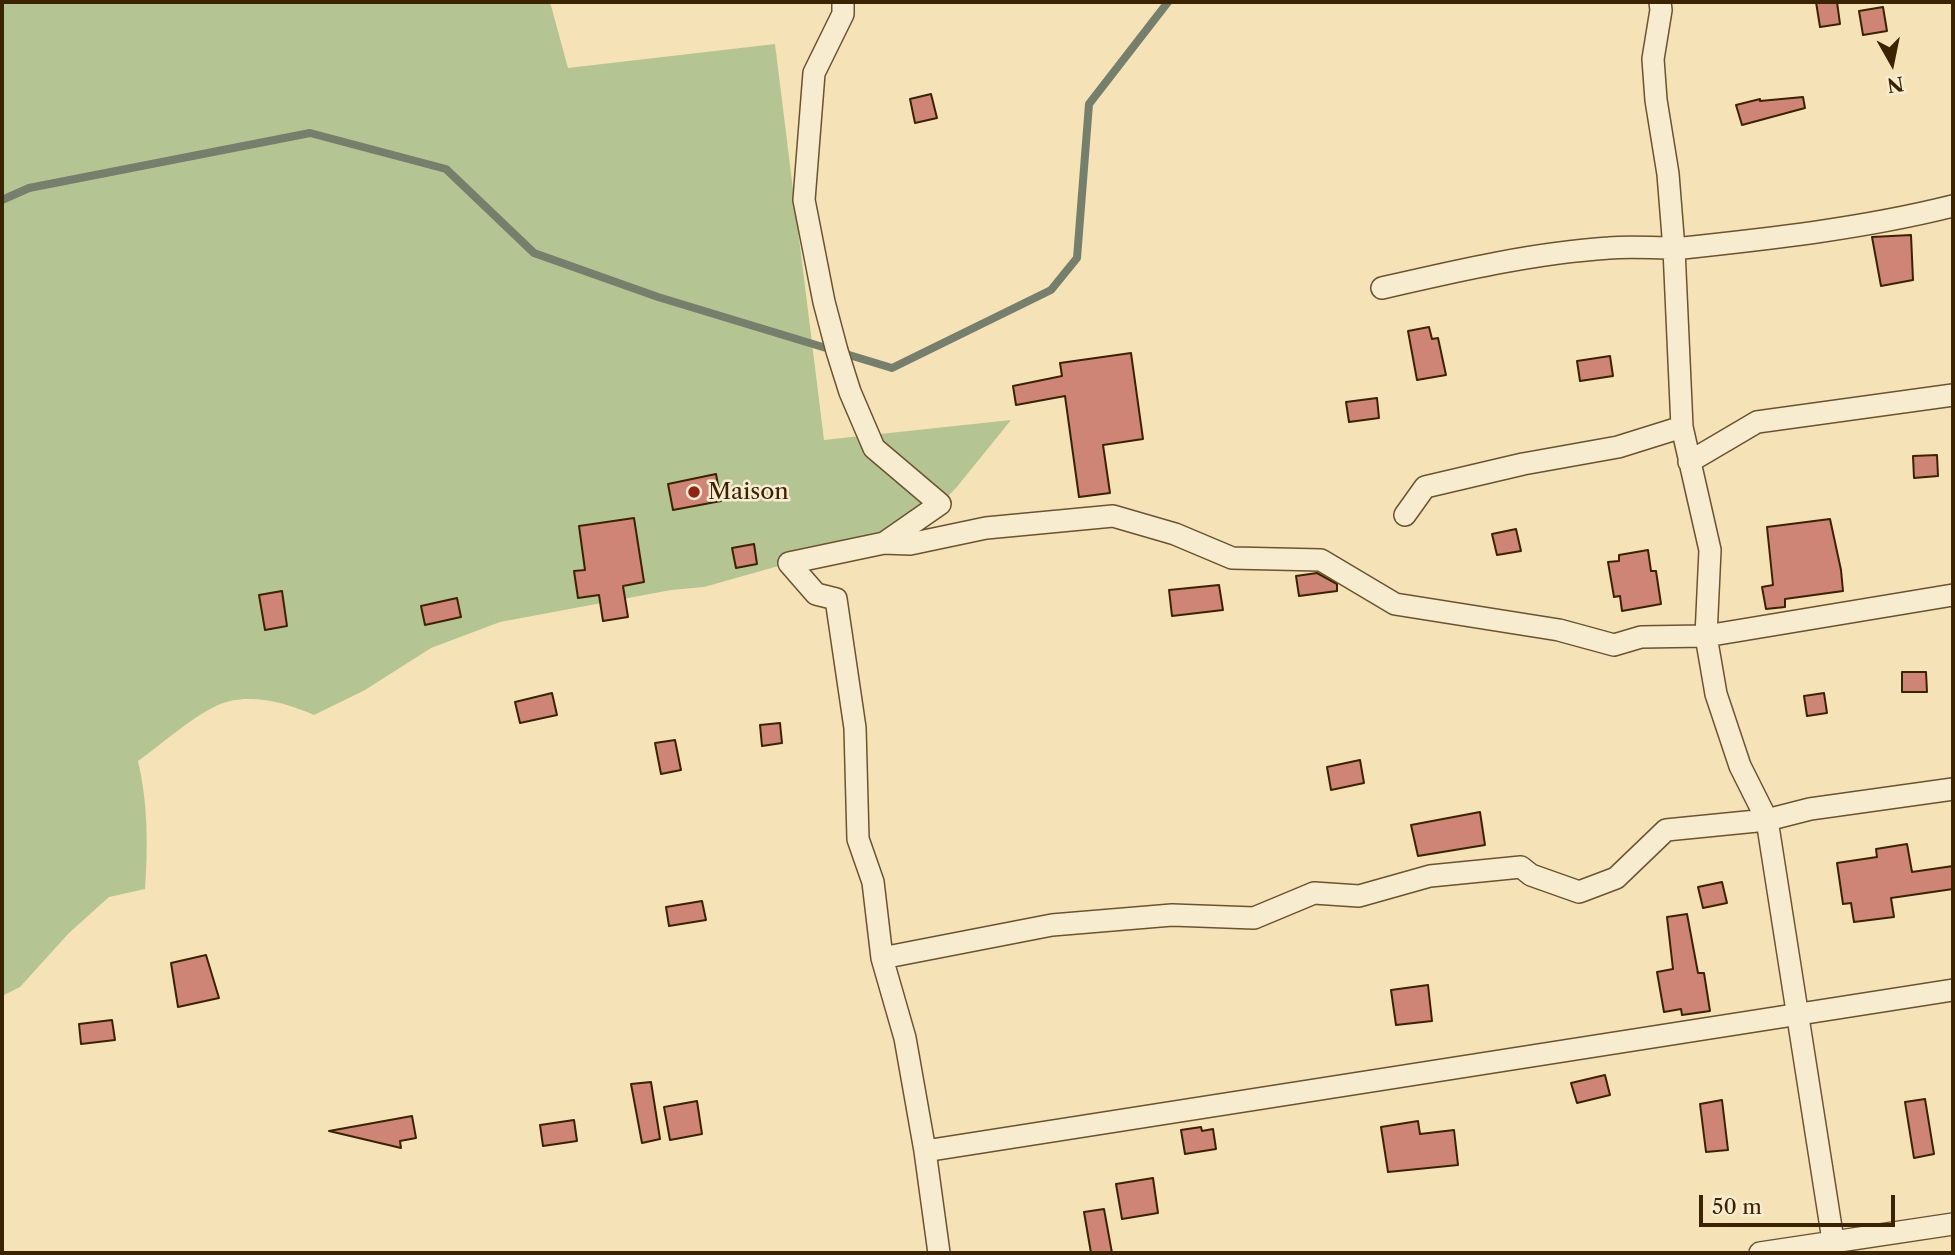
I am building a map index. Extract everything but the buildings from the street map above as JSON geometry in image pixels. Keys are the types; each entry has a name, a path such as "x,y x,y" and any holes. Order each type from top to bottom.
{"street":[{"path":"843,2 843,14 814,73 804,200 824,302 837,351 850,392 874,448 940,504 884,543"},
{"path":"1660,2 1653,60 1656,100 1668,174 1674,248 1682,427 1710,550 1706,636 1716,694 1736,754 1767,820 1834,1248"},
{"path":"1382,288 1468,268 1609,248 1674,248 1796,237 1892,221 1953,206"},
{"path":"1689,462 1757,422 1953,395"},
{"path":"1405,515 1425,486 1523,464 1618,447 1682,427"},
{"path":"939,1253 925,1151 905,1038 882,958 873,882 858,839 855,728 836,599 816,594 789,563 884,543 933,541 986,528 1113,516 1175,534 1232,558 1321,560 1395,604 1559,630 1614,645 1641,637 1706,636 1953,595"},
{"path":"882,958 1052,925 1171,915 1254,918 1314,893 1359,897 1430,876 1456,873 1521,867 1531,875 1579,892 1616,878 1666,830 1767,820 1810,809 1953,789"},
{"path":"925,1151 1953,990"},
{"path":"1759,1253 1834,1248 1953,1224"}],"green space":[{"path":"2,2 550,2 568,68 775,44 824,440 1011,420 940,504 884,543 789,563 704,587 671,590 500,622 431,648 365,690 314,715 290,706 251,699 226,702 204,712 138,761 146,825 145,889 109,897 69,933 20,987 2,996"}],"waterway":[{"path":"2,200 29,188 310,133 446,169 534,253 658,297 892,368 1051,290 1077,258 1089,104 1168,2"}],"place":[{"name":"Maison","path":"694,492"}]}
